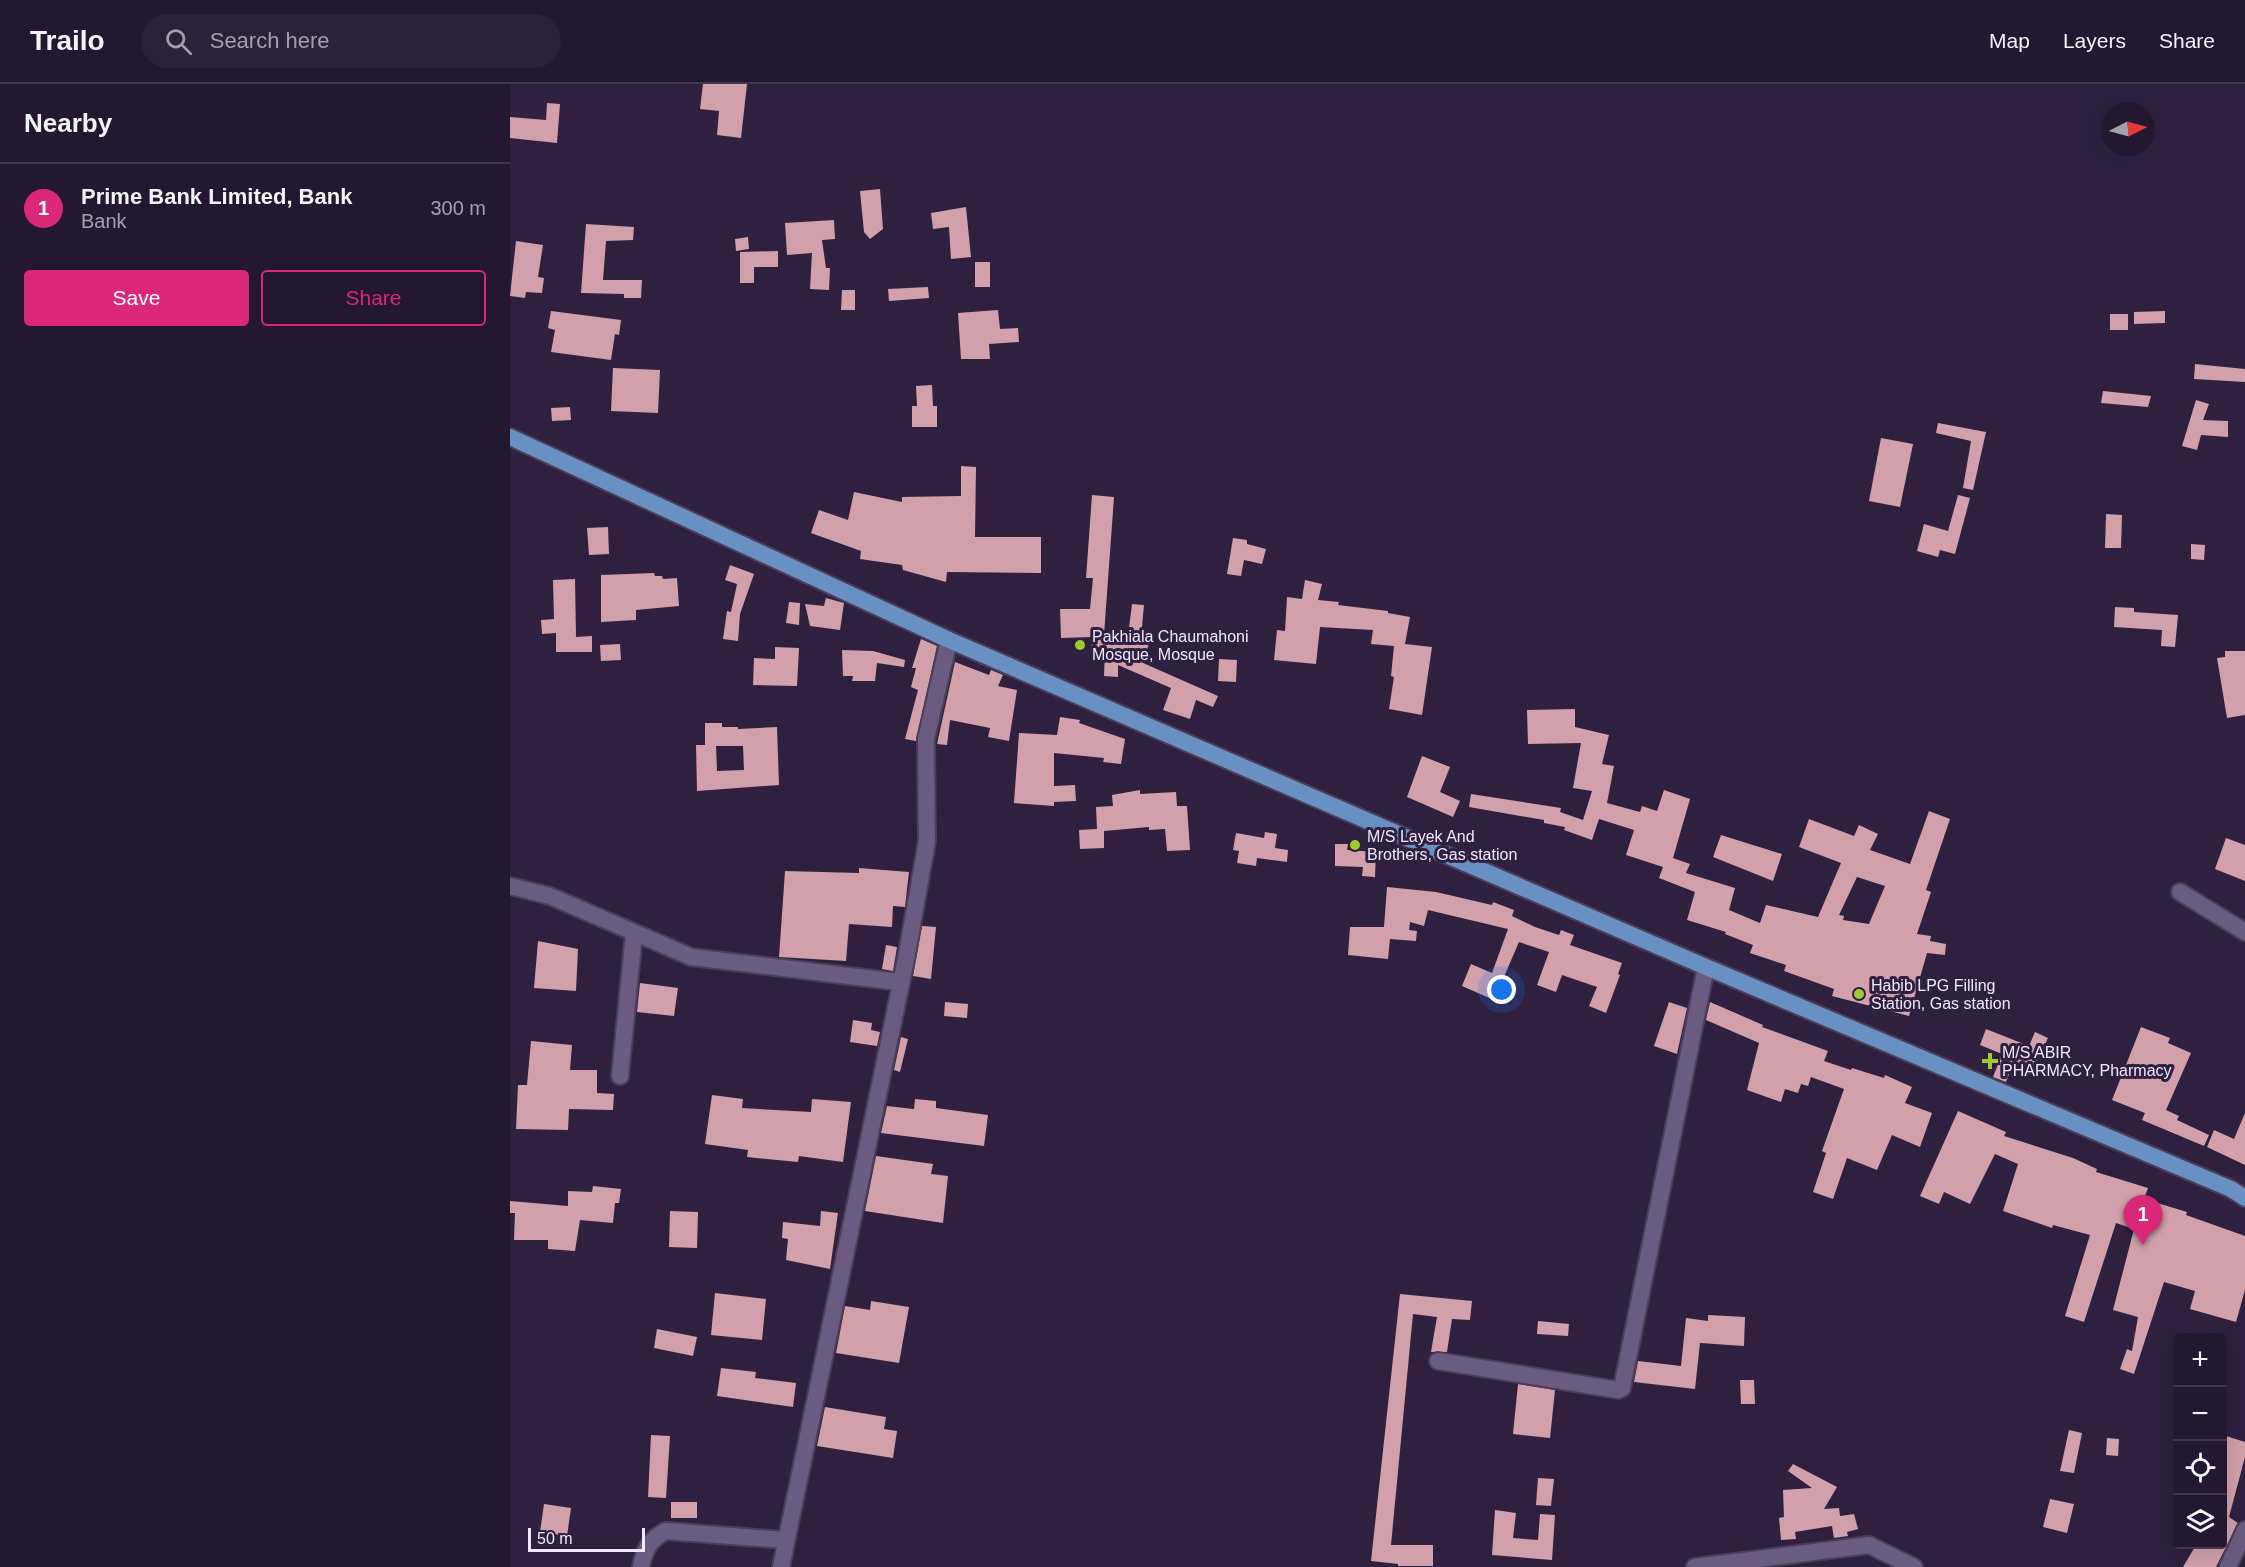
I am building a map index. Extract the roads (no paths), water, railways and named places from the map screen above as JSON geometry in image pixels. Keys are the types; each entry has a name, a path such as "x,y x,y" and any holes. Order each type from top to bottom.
{"main road":[{"path":"510,438 948,640 1706,967 2231,1189 2245,1198"}],"street":[{"path":"781,1567 784,1540 927,841 926,740 948,640"},
{"path":"510,886 550,896 691,957 899,982"},
{"path":"2180,892 2245,932"},
{"path":"620,1076 634,933"},
{"path":"1438,1361 1618,1390 1622,1388 1706,967"},
{"path":"2228,1567 2245,1530"},
{"path":"641,1567 644,1552 655,1536 666,1531 784,1540"},
{"path":"1695,1567 1869,1545 1914,1567"}],"place":[{"name":"Pakhiala Chaumahoni Mosque, Mosque","path":"1080,645"},
{"name":"M/S Layek And Brothers, Gas station","path":"1355,845"},
{"name":"Habib LPG Filling Station, Gas station","path":"1859,994"},
{"name":"M/S ABIR PHARMACY, Pharmacy","path":"1990,1061"},
{"name":"Prime Bank Limited, Bank","path":"2143,1245"}]}
